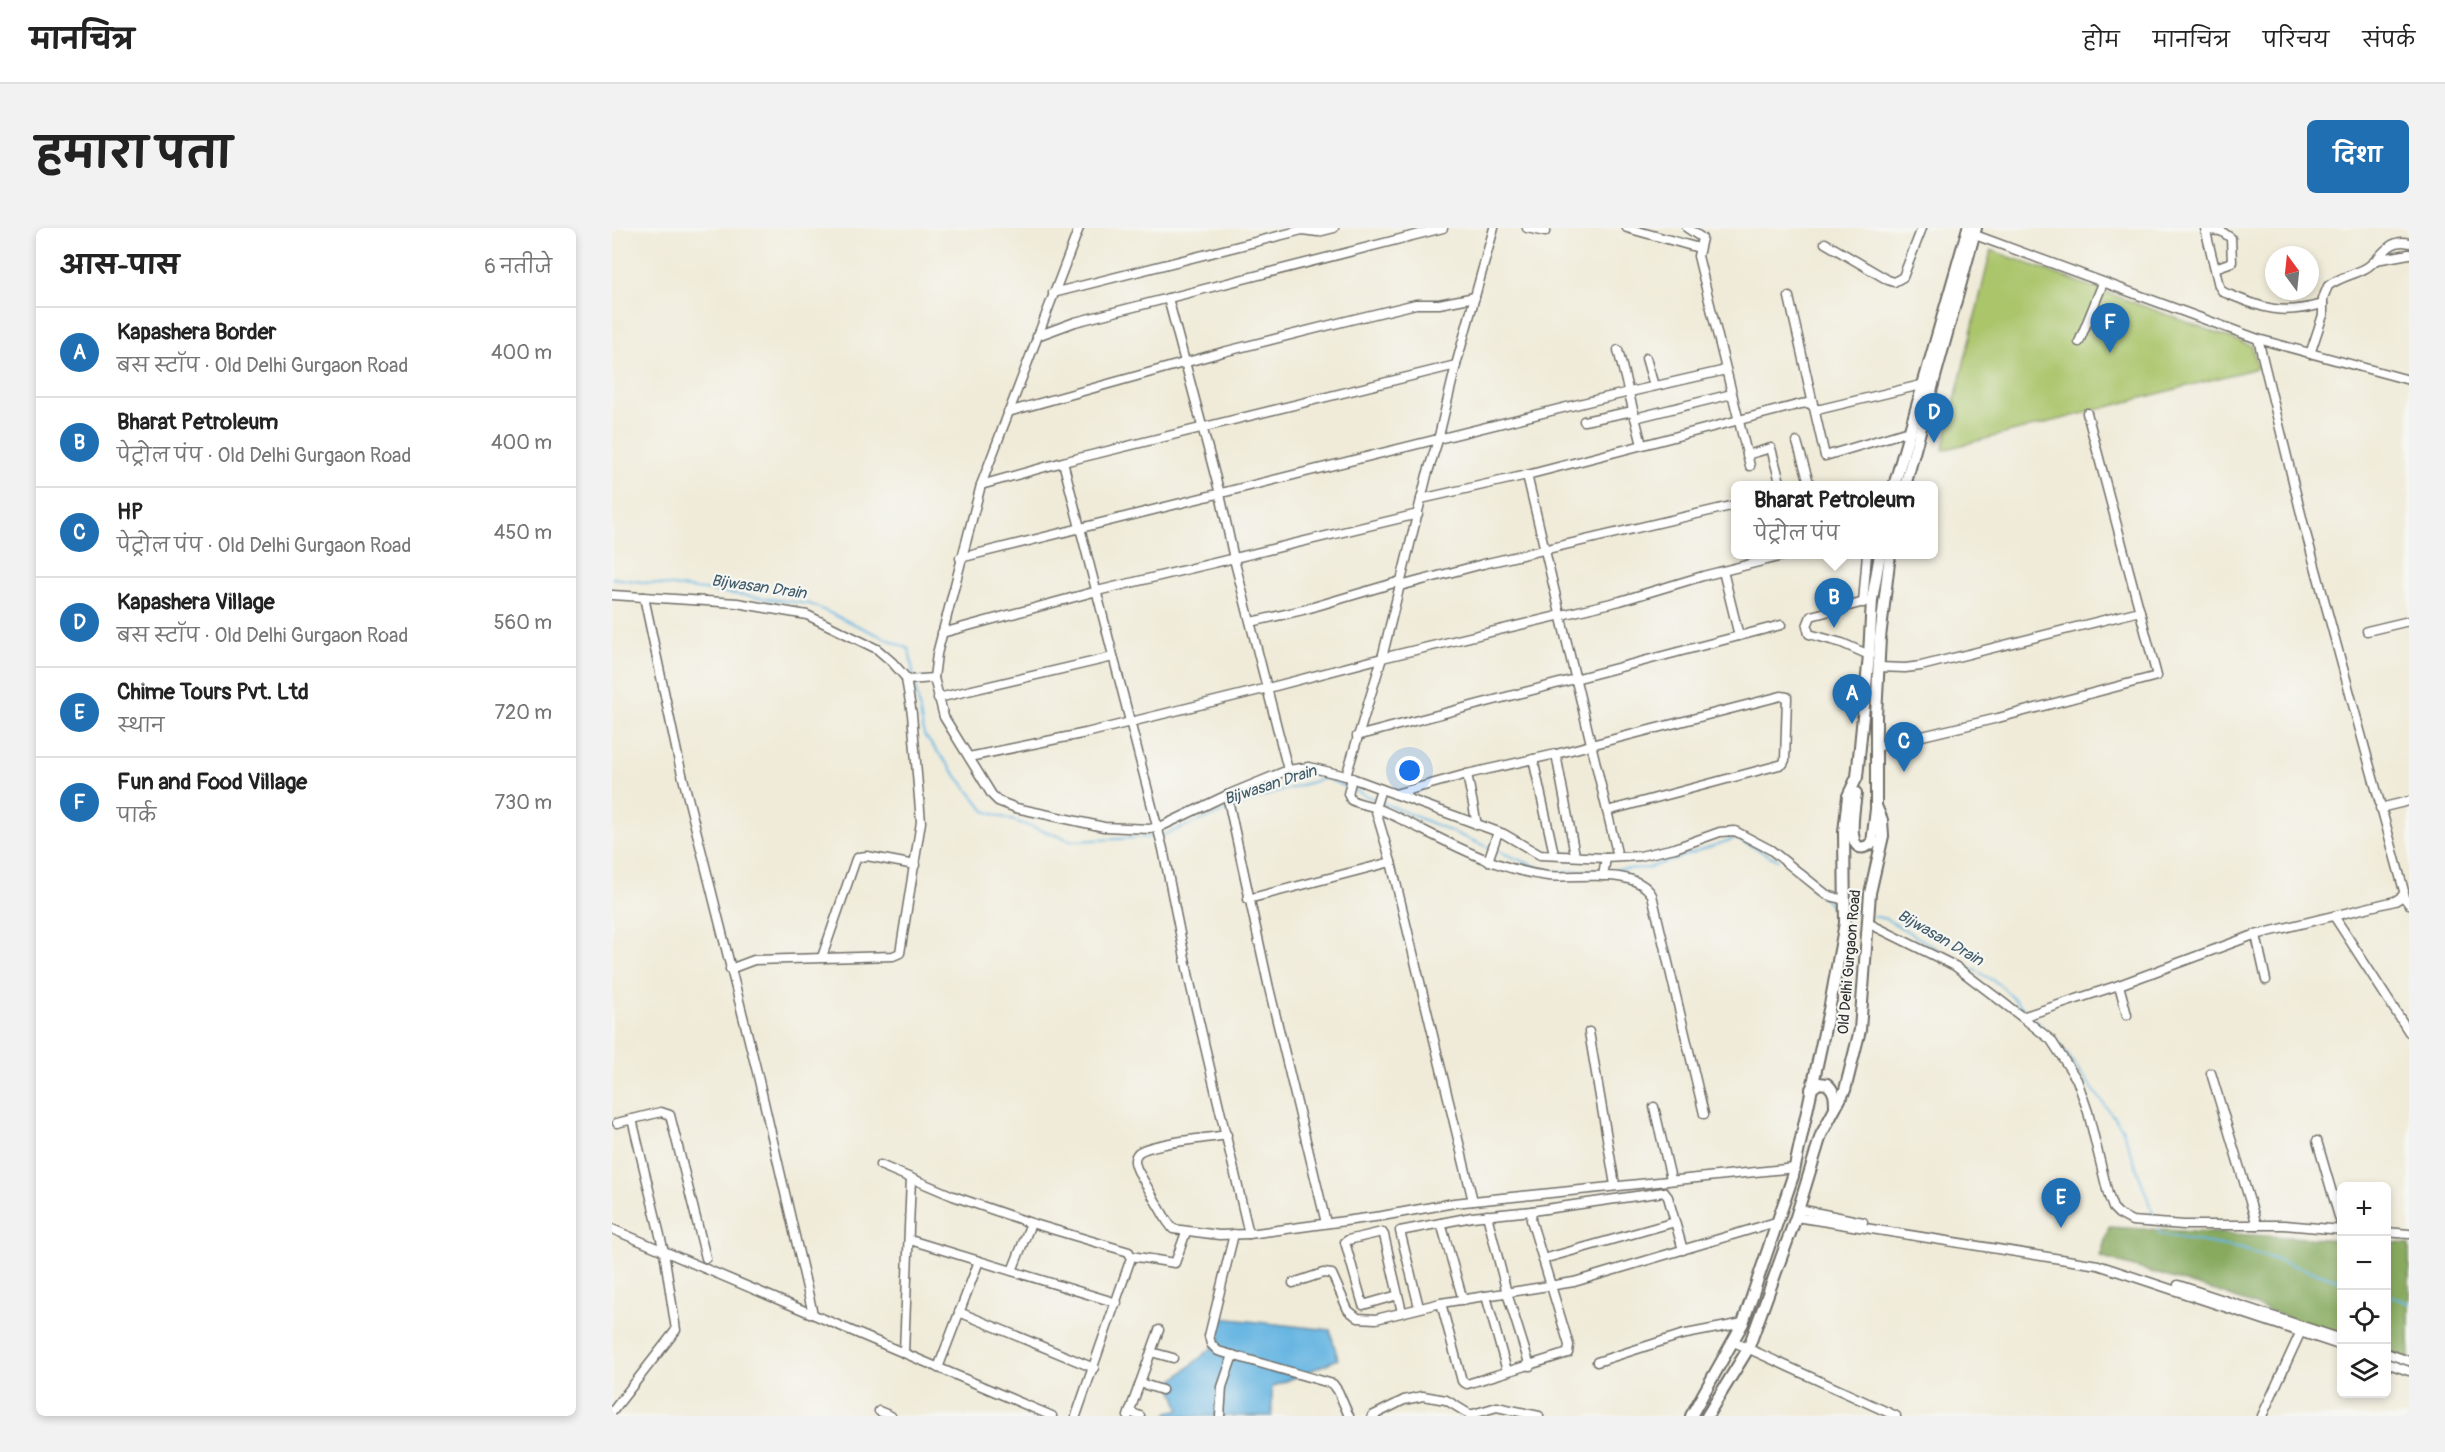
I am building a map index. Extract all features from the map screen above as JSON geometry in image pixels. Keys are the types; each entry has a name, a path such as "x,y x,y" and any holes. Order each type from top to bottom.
{"main road":[{"path":"1895,481 1922,385 1970,230"},
{"path":"1906,481 1970,230"},
{"name":"Old Delhi Gurgaon Road","path":"1691,1416 1743,1323 1795,1168 1845,923 1844,832 1848,796 1857,777 1869,655 1867,601 1879,559"},
{"name":"Old Delhi Gurgaon Road","path":"1707,1416 1748,1349 1798,1213 1821,1135 1845,1090 1860,1030 1873,873 1883,836 1882,820 1876,806 1876,747 1879,667 1890,559"},
{"path":"1857,777 1852,834 1854,842 1860,846 1868,846 1872,843 1876,806"},
{"path":"1812,1089 1819,1083 1827,1083 1835,1096 1835,1109"}],"street":[{"path":"1078,228 981,485 960,558 932,678 944,717 992,795 1004,804 1113,829 1158,831 1227,795 1288,770 1309,767 1379,791 1395,794 1477,825 1533,852 1575,855 1604,867 1644,885 1652,895 1704,1114"},
{"path":"1053,293 1302,230 1318,232 1334,228"},
{"path":"1037,336 1075,322 1443,228"},
{"path":"1494,228 1421,499 1382,658 1357,736 1349,779 1348,794 1351,800 1376,806 1489,859 1544,875 1604,867 1618,857 1653,854 1720,832 1735,831 1771,850 1827,895 1844,905"},
{"path":"1527,228 1545,232 1546,228"},
{"path":"1627,228 1700,248"},
{"path":"1687,228 1701,236 1698,256 1750,466"},
{"path":"1826,243 1894,282 1903,277 1922,228"},
{"path":"2215,268 2232,262 2231,238 2221,231 2205,229 2220,290 2279,311 2323,304"},
{"path":"1970,230 2103,283 2258,339 2409,380"},
{"path":"2310,354 2323,315 2324,294 2330,284 2361,271 2376,261 2394,243 2401,241 2409,243"},
{"path":"2376,261 2409,254"},
{"path":"2079,342 2103,283"},
{"path":"1008,412 1186,362 1416,304 1439,304 1475,297"},
{"path":"1789,297 1825,456 1909,431"},
{"path":"1168,298 1220,494 1234,559 1288,770"},
{"path":"2022,1017 2119,985 2256,935 2406,900 2304,526 2258,339"},
{"path":"1618,350 1642,445"},
{"path":"1646,358 1654,386"},
{"path":"981,485 1063,462 1456,365"},
{"path":"960,558 1628,392 1726,370"},
{"path":"1421,499 1801,404 1821,409 1922,385"},
{"path":"1584,421 1634,414 1732,394"},
{"path":"1876,747 2157,676 2086,412"},
{"path":"1797,442 1809,481"},
{"path":"1747,455 1771,448 1780,481"},
{"path":"1063,462 1163,849 1190,983 1249,1234"},
{"path":"1527,474 1618,857"},
{"path":"1251,622 1400,584 1731,506"},
{"path":"942,633 1097,591 1418,514"},
{"path":"969,757 1086,733 1561,615 1774,559"},
{"path":"1867,559 1867,601 1811,616 1807,620 1807,630 1809,634 1842,643 1869,655"},
{"path":"1724,571 1739,636"},
{"path":"612,595 737,603 807,615 877,649 909,682 921,816 915,865 901,949 898,955 754,960 730,969"},
{"path":"644,597 676,751 757,1072 813,1314"},
{"path":"1879,667 1920,666 2140,611"},
{"path":"2367,631 2409,621"},
{"path":"1357,736 1781,626"},
{"path":"938,698 1113,657"},
{"path":"909,682 932,678"},
{"path":"1395,794 1781,696 1788,697 1783,764 1607,810"},
{"path":"1556,754 1575,855"},
{"path":"1533,759 1554,854"},
{"path":"1467,774 1477,825"},
{"path":"1379,791 1376,806 1473,1201"},
{"path":"1227,795 1248,899 1326,1223"},
{"path":"2380,808 2409,801"},
{"path":"1489,859 1497,834"},
{"path":"822,957 856,860 867,856 915,865"},
{"path":"1248,899 1391,862"},
{"path":"2334,916 2409,1032"},
{"path":"1868,917 1955,966 2051,1040 2077,1080 2088,1112 2108,1194 2113,1208 2119,1214 2132,1221 2337,1228"},
{"path":"2256,935 2266,980"},
{"path":"2119,985 2127,1015"},
{"path":"1589,1032 1615,1185"},
{"path":"2211,1073 2257,1225"},
{"path":"1654,1107 1671,1179"},
{"path":"617,1123 665,1111 670,1115 706,1258"},
{"path":"612,1412 675,1333 664,1252 632,1119"},
{"path":"1227,1135 1147,1148 1139,1152 1134,1160 1138,1171 1169,1225 1186,1232 1249,1234 1473,1201 1795,1168"},
{"path":"2317,1141 2337,1211"},
{"path":"880,1165 953,1196 1031,1223 1127,1250 1131,1256 1175,1263 1186,1232"},
{"path":"903,1352 910,1240 911,1178"},
{"path":"1419,1307 1400,1231 1487,1215 1532,1211 1664,1192 1668,1197 1683,1250"},
{"path":"1441,1303 1463,1383 1467,1384 1564,1356 1569,1349 1531,1220 1532,1211"},
{"path":"1798,1213 2089,1257 2302,1329 2337,1344"},
{"path":"1487,1215 1507,1293 1530,1366"},
{"path":"1543,1259 1675,1222"},
{"path":"1293,1283 1328,1273 1335,1278 1343,1303 1358,1318 1376,1319 1419,1307 1574,1282 1776,1222"},
{"path":"1012,1271 1031,1223"},
{"path":"1441,1223 1463,1299"},
{"path":"612,1229 1052,1416"},
{"path":"1398,1295 1363,1305 1345,1242 1382,1232 1398,1295 1402,1312"},
{"path":"2391,1232 2409,1234"},
{"path":"1234,1234 1209,1336 1214,1348 1333,1384 1349,1416"},
{"path":"910,1240 1117,1303"},
{"path":"1076,1416 1117,1303 1131,1256"},
{"path":"938,1368 979,1261"},
{"path":"1486,1296 1507,1371"},
{"path":"959,1312 1094,1368"},
{"path":"1597,1362 1681,1335 1743,1323"},
{"path":"2302,1329 2337,1337"},
{"path":"2262,1416 2302,1329"},
{"path":"1140,1416 1129,1414 1159,1330"},
{"path":"1734,1342 1896,1416"},
{"path":"1151,1352 1173,1358"},
{"path":"1220,1416 1222,1387 1233,1355"},
{"path":"2391,1355 2409,1360"},
{"path":"2391,1365 2409,1371"},
{"path":"1140,1383 1162,1390"},
{"path":"1372,1416 1404,1400 1423,1396 1446,1400 1468,1414 1497,1407 1539,1416"},
{"path":"879,1411 891,1416"}],"green space":[{"path":"1991,250 2252,346 2257,368 1943,450"},
{"path":"2109,1227 2337,1240 2337,1336 2219,1292 2100,1257"},
{"path":"2391,1242 2409,1244 2409,1362 2391,1355"}],"water":[{"path":"1221,1318 1330,1330 1338,1359 1272,1387 1272,1416 1166,1416 1168,1412 1180,1409 1170,1383 1220,1341 1218,1322"}],"waterway":[{"name":"Bijwasan Drain","path":"612,578 810,604 909,649 924,735 985,811 1073,841 1158,837"},
{"name":"Bijwasan Drain","path":"1233,808 1273,793 1326,778 1346,787"},
{"name":"Bijwasan Drain","path":"1352,789 1374,799"},
{"name":"Bijwasan Drain","path":"1379,801 1490,848"},
{"name":"Bijwasan Drain","path":"1163,835 1228,810"},
{"name":"Bijwasan Drain","path":"1608,870 1648,868 1736,838 1778,860"},
{"name":"Bijwasan Drain","path":"1495,850 1550,872 1602,870"},
{"name":"Bijwasan Drain","path":"1810,886 1832,906 1841,909"},
{"name":"Bijwasan Drain","path":"1850,911 1865,914"},
{"name":"Bijwasan Drain","path":"1873,916 1886,919 1999,984 2025,1010"},
{"name":"Bijwasan Drain","path":"2034,1019 2047,1032"},
{"name":"Bijwasan Drain","path":"2056,1040 2122,1128 2154,1216"},
{"name":"Bijwasan Drain","path":"2158,1229 2160,1234 2242,1249 2337,1279"},
{"name":"Bijwasan Drain","path":"2391,1297 2409,1303"}],"place":[{"name":"Fun and Food Village","path":"2110,353"},
{"name":"Kapashera Village","path":"1934,443"},
{"name":"Bharat Petroleum","path":"1834,628"},
{"name":"Kapashera Border","path":"1852,724"},
{"name":"HP","path":"1904,772"},
{"name":"Chime Tours Pvt. Ltd","path":"2061,1228"}]}
